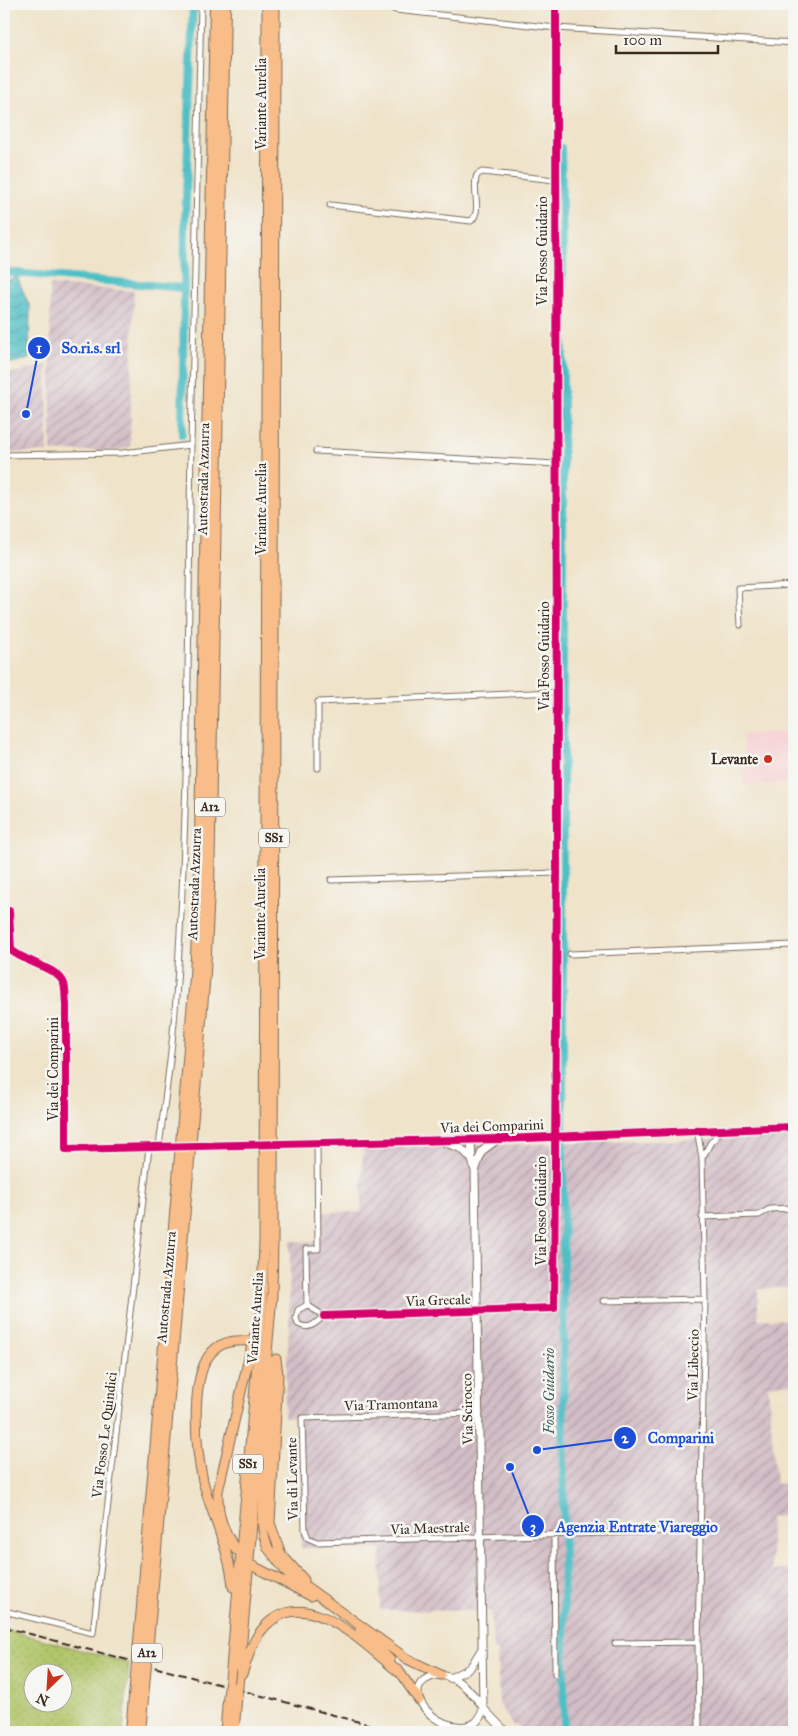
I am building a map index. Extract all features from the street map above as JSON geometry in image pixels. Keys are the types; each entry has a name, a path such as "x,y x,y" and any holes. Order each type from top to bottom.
{"highway":[{"name":"Autostrada Azzurra","path":"147,1607 196,968 215,4"},
{"name":"Autostrada Azzurra","path":"140,1732 139,1697 205,973 209,880 225,4"},
{"name":"Variante Aurelia","path":"225,1732 238,1686 234,1624 262,1304 265,1207 267,4"},
{"name":"Variante Aurelia","path":"234,1732 232,1706 238,1670 272,1295 274,1148 275,4"},
{"path":"272,1295 271,1372 262,1518 264,1536 271,1554 284,1570 344,1615 412,1662 445,1676"},
{"path":"236,1550 225,1531 219,1515 219,1484 262,1304"},
{"path":"234,1624 231,1572 200,1467 197,1411 200,1376 207,1358 215,1349 224,1344 248,1341"},
{"path":"276,1359 278,1374 270,1500 272,1530 279,1550 290,1566 327,1603"},
{"path":"253,1566 327,1603"},
{"path":"238,1670 267,1625 285,1614 303,1611 320,1614 333,1621 400,1673"},
{"path":"344,1615 382,1651 419,1700"},
{"name":"Autostrada Azzurra","path":"131,1732 139,1697"}],"street":[{"path":"159,1147 176,999 185,810 201,4"},
{"path":"380,4 396,10 556,28 794,43"},
{"name":"Via Fosso Guidario","path":"554,1308 556,4"},
{"name":"Via Fosso Guidario","path":"330,205 471,221 476,212 474,180 477,174 482,172 555,180"},
{"path":"4,455 122,453 191,445"},
{"path":"316,451 556,464"},
{"path":"740,625 738,588 794,585"},
{"name":"Via Fosso Guidario","path":"318,768 318,702 556,692"},
{"path":"331,880 556,874"},
{"name":"Via dei Comparini","path":"9,911 11,950 19,958 54,972 64,983 66,1004 66,1149 175,1147"},
{"path":"570,954 794,946"},
{"name":"Via dei Comparini","path":"281,1143 471,1140 554,1135 794,1127"},
{"path":"702,1158 706,1147 723,1129"},
{"name":"Via Libeccio","path":"697,1130 702,1158 705,1299 698,1732"},
{"name":"Via Scirocco","path":"475,1171 481,1153 479,1139"},
{"path":"481,1153 499,1139"},
{"path":"438,1140 462,1149 472,1160"},
{"name":"Via Scirocco","path":"471,1140 472,1160 475,1171 478,1312 483,1708"},
{"path":"307,1305 306,1249 318,1249 317,1142"},
{"path":"199,1146 261,1144"},
{"name":"Via Fosso Le Quindici","path":"4,1612 93,1633 149,1148"},
{"path":"702,1217 759,1215 770,1209 794,1208"},
{"path":"603,1302 705,1299"},
{"path":"307,1305 324,1316 313,1325 301,1326 296,1322 296,1313 300,1307 307,1305"},
{"name":"Via Grecale","path":"324,1316 554,1308"},
{"name":"Via Tramontana","path":"302,1418 480,1413"},
{"name":"Via di Levante","path":"302,1418 305,1530 308,1538"},
{"name":"Via Maestrale","path":"308,1538 317,1542 701,1530"},
{"path":"555,1674 556,1535"},
{"path":"615,1643 698,1642"},
{"path":"460,1732 434,1719 424,1710 419,1700 418,1692 422,1683 429,1678 445,1676 470,1668 482,1648"},
{"path":"445,1676 468,1689 506,1732"},
{"path":"452,1728 474,1724 480,1717 483,1708"}],"shaded area":[{"path":"50,285 134,291 130,446 121,450 51,452"},
{"path":"47,365 48,452 4,453 4,375"},
{"name":"Levante","path":"794,731 794,782 744,786 743,735"},
{"path":"794,1137 794,1286 758,1289 758,1319 794,1320 794,1383 768,1385 776,1484 794,1482 794,1515 770,1517 772,1571 794,1569 794,1732 531,1732 513,1725 499,1704 497,1651 493,1651 491,1611 380,1610 381,1549 301,1548 299,1418 284,1417 289,1327 290,1241 319,1242 321,1212 361,1212 363,1148"}],"green space":[{"path":"4,1629 129,1663 123,1732 4,1732"}],"water":[{"path":"17,277 30,307 29,359 4,365 4,281"}],"waterway":[{"path":"182,435 185,225 193,4"},
{"name":"Fosso Guidario","path":"561,148 563,258 563,1129"},
{"path":"4,272 184,288"},
{"name":"Fosso Guidario","path":"563,1139 564,1732"}],"railway":[{"path":"4,1627 397,1732"}],"cycle path":[{"path":"324,1316 554,1308 557,873 556,4"},
{"path":"9,911 11,950 48,969 61,978 65,986 66,1149 499,1139 794,1127"}],"place":[{"name":"So.ri.s. srl","path":"26,414"},
{"name":"Levante","path":"768,759"},
{"name":"Comparini","path":"537,1450"},
{"name":"Agenzia Entrate Viareggio","path":"510,1467"}]}
